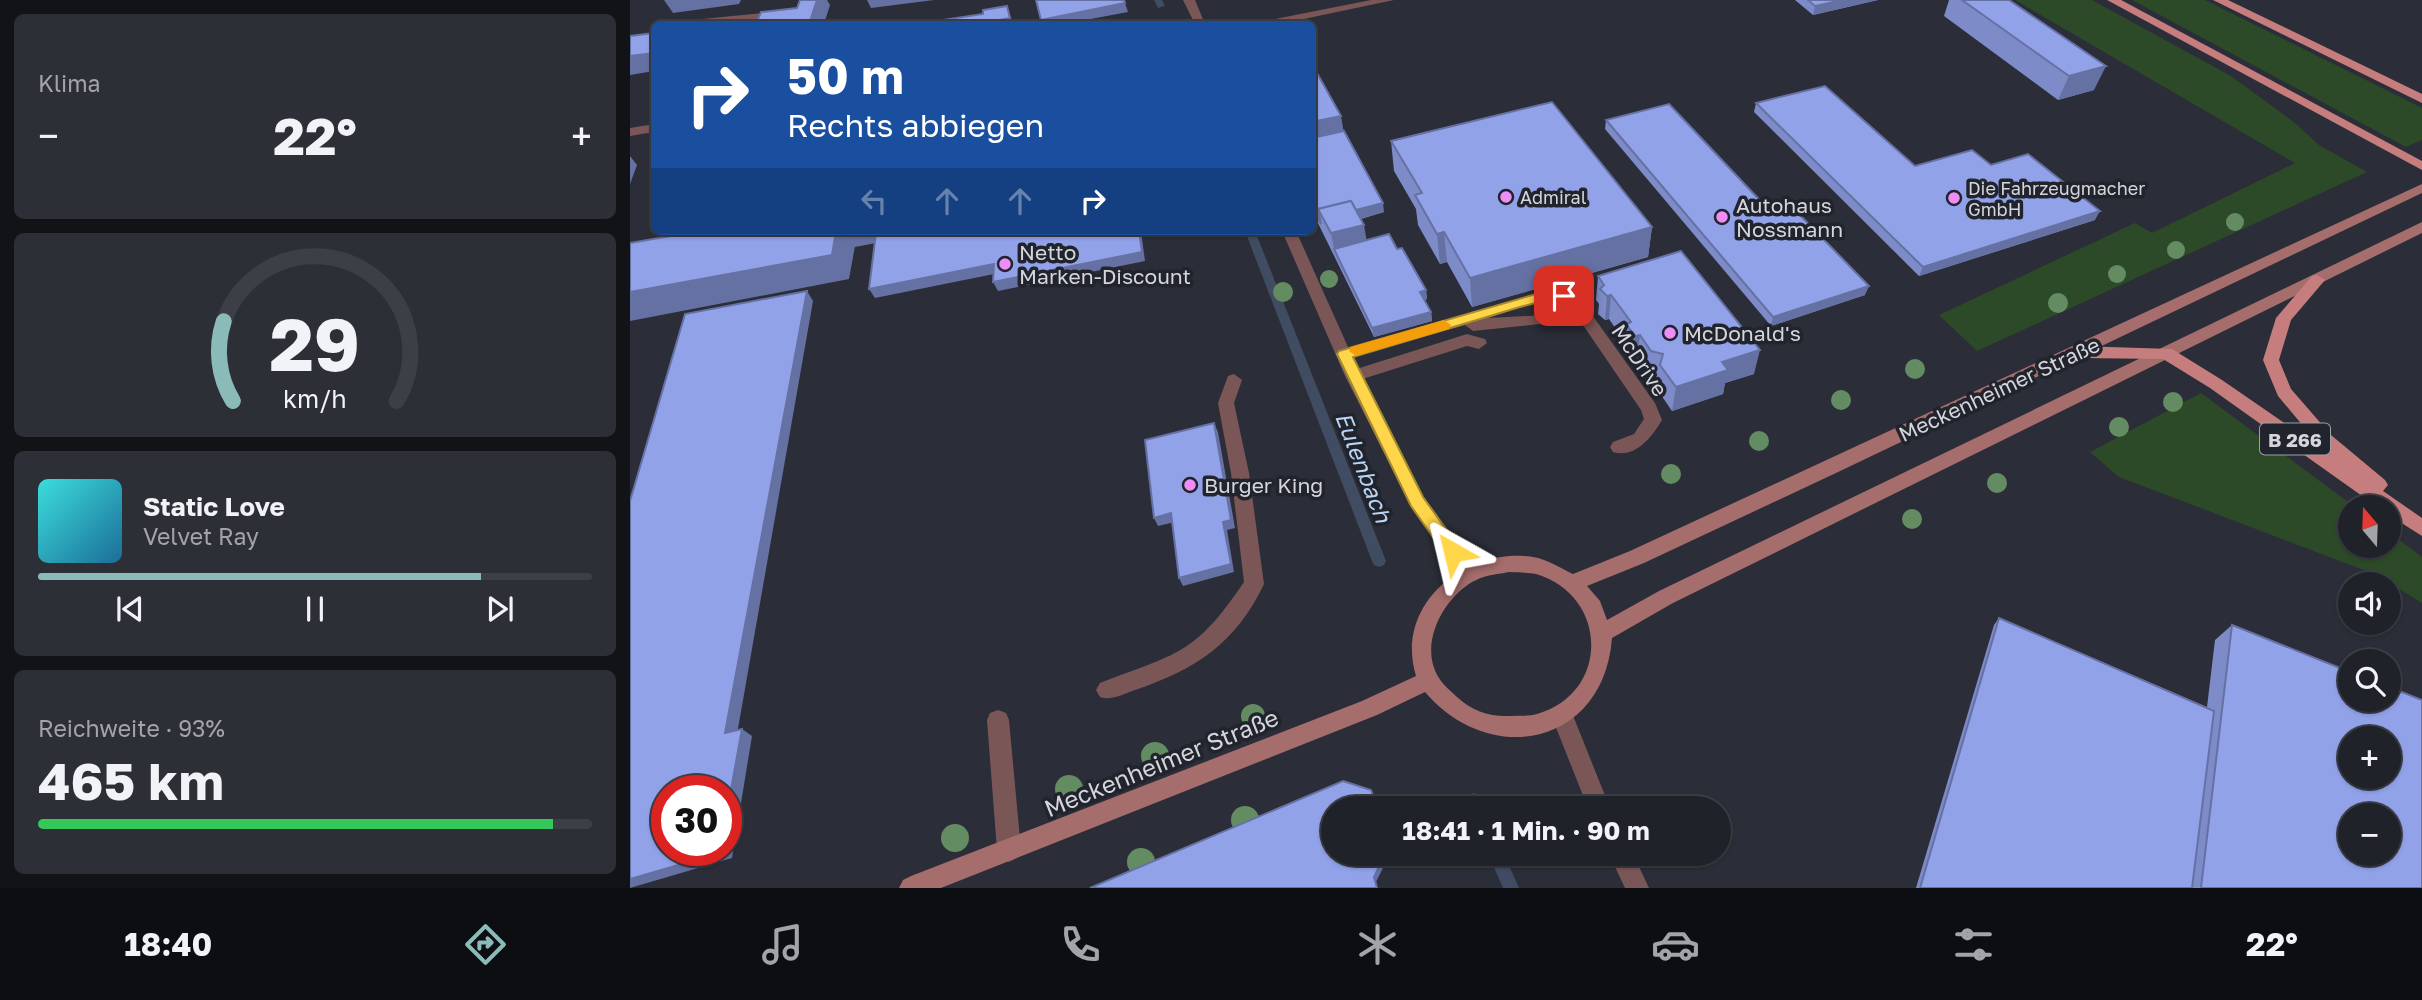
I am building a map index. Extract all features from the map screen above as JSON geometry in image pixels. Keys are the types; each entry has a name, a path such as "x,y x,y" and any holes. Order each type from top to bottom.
{"main road":[{"path":"2113,0 2422,166"},
{"path":"2219,0 2421,99"},
{"name":"Meckenheimer Straße","path":"1572,583 1637,557 2422,188"},
{"name":"Meckenheimer Straße","path":"1603,633 1666,597 2422,227"},
{"name":"B 266","path":"2317,280 2284,318 2271,360 2284,392 2325,440 2422,521"},
{"path":"2078,352 2166,353"},
{"name":"B 266","path":"2166,353 2205,377 2422,528"},
{"path":"1508,564 1540,567 1572,583 1592,604 1603,633 1603,656 1590,688 1562,715 1546,722 1513,728 1488,725 1456,711 1429,680 1422,648 1425,624 1442,594 1470,574 1508,564"},
{"name":"Meckenheimer Straße","path":"911,888 1369,708 1429,680"}],"street":[{"path":"1189,0 1199,21"},
{"path":"1280,21 1388,0"},
{"path":"709,21 753,15 763,16 762,21"},
{"path":"630,132 651,128"},
{"path":"1291,235 1353,376 1417,501 1470,574"},
{"name":"McDrive","path":"1435,328 1550,295 1564,296 1575,302 1649,408 1653,420 1640,439 1619,447"},
{"path":"1344,354 1435,328 1540,319"},
{"path":"1353,376 1467,340 1479,343"},
{"path":"1107,690 1156,673 1194,655 1216,635 1254,584 1240,473 1226,403 1234,380"},
{"path":"1562,715 1594,796"},
{"path":"998,720 1009,850"},
{"path":"1626,866 1637,888"}],"green space":[{"path":"2015,0 2092,0 2231,76 2295,123 2319,145 2367,172 1977,351 1939,315 2135,223 2152,233 2295,163"},
{"path":"2132,0 2205,0 2422,108 2422,140 2406,147"},
{"path":"2201,393 2339,495 2338,558 2401,558 2401,541 2422,557 2422,603 2401,590 2401,572 2369,572 2119,477 2090,452"}],"building":[{"path":"800,0 817,0 810,21 757,21 761,12 797,8"},
{"path":"1036,0 1124,0 1125,3 1041,20"},
{"path":"1808,0 1843,0 1815,6"},
{"path":"1962,0 2009,0 2106,66 2069,76"},
{"path":"1007,6 1010,18 994,21 936,21 983,14 983,10"},
{"path":"651,33 651,53 630,56 630,36"},
{"path":"1316,71 1341,116 1316,121"},
{"name":"Die Fahrzeugmacher GmbH","path":"1825,86 1915,166 1972,150 1991,165 2028,154 2100,211 1923,267 1756,103"},
{"name":"Admiral","path":"1552,102 1652,227 1470,278 1444,232 1437,234 1415,195 1422,193 1391,141"},
{"name":"Autohaus Nossmann","path":"1669,104 1770,211 1790,205 1869,286 1773,317 1606,120"},
{"path":"1344,131 1383,203 1356,210 1351,201 1318,209 1321,224 1316,214 1316,137"},
{"path":"1351,201 1364,225 1331,233 1318,209"},
{"path":"1389,234 1397,249 1402,248 1426,290 1420,292 1431,312 1372,328 1334,249"},
{"path":"677,235 835,235 832,255 630,292 630,243"},
{"name":"Netto Marken-Discount","path":"876,235 1140,235 1142,252 993,282 994,264 869,289"},
{"name":"McDonald's","path":"1681,251 1760,350 1722,362 1728,370 1676,387 1660,365 1663,354 1651,351 1640,335 1635,336 1626,324 1631,322 1611,295 1607,296 1600,289 1604,285 1598,276"},
{"path":"807,291 725,733 742,729 734,775 651,775 651,866 675,866 630,879 630,501 685,314"},
{"name":"Burger King","path":"1214,423 1231,520 1223,522 1231,564 1179,578 1171,513 1154,518 1145,440"},
{"path":"1999,618 2214,711 2192,888 1920,888"},
{"path":"2232,625 2338,667 2338,712 2401,712 2401,692 2422,700 2422,888 2201,888"},
{"path":"1343,781 1371,790 1373,796 1321,796 1321,866 1379,866 1374,877 1377,888 1090,888"}],"waterway":[{"name":"Eulenbach","path":"1158,0 1161,6"},
{"name":"Eulenbach","path":"1252,235 1379,561"},
{"name":"Eulenbach","path":"1501,866 1511,888"}],"slow traffic":[{"path":"1356,351 1444,325"}],"place":[{"name":"Admiral","path":"1506,197"},
{"name":"Die Fahrzeugmacher GmbH","path":"1954,198"},
{"name":"Autohaus Nossmann","path":"1722,217"},
{"name":"Netto Marken-Discount","path":"1005,264"},
{"name":"McDonald's","path":"1670,333"},
{"name":"Burger King","path":"1190,485"}],"route":[{"path":"1453,552 1417,501 1344,354 1518,303 1550,295 1564,296"}]}
